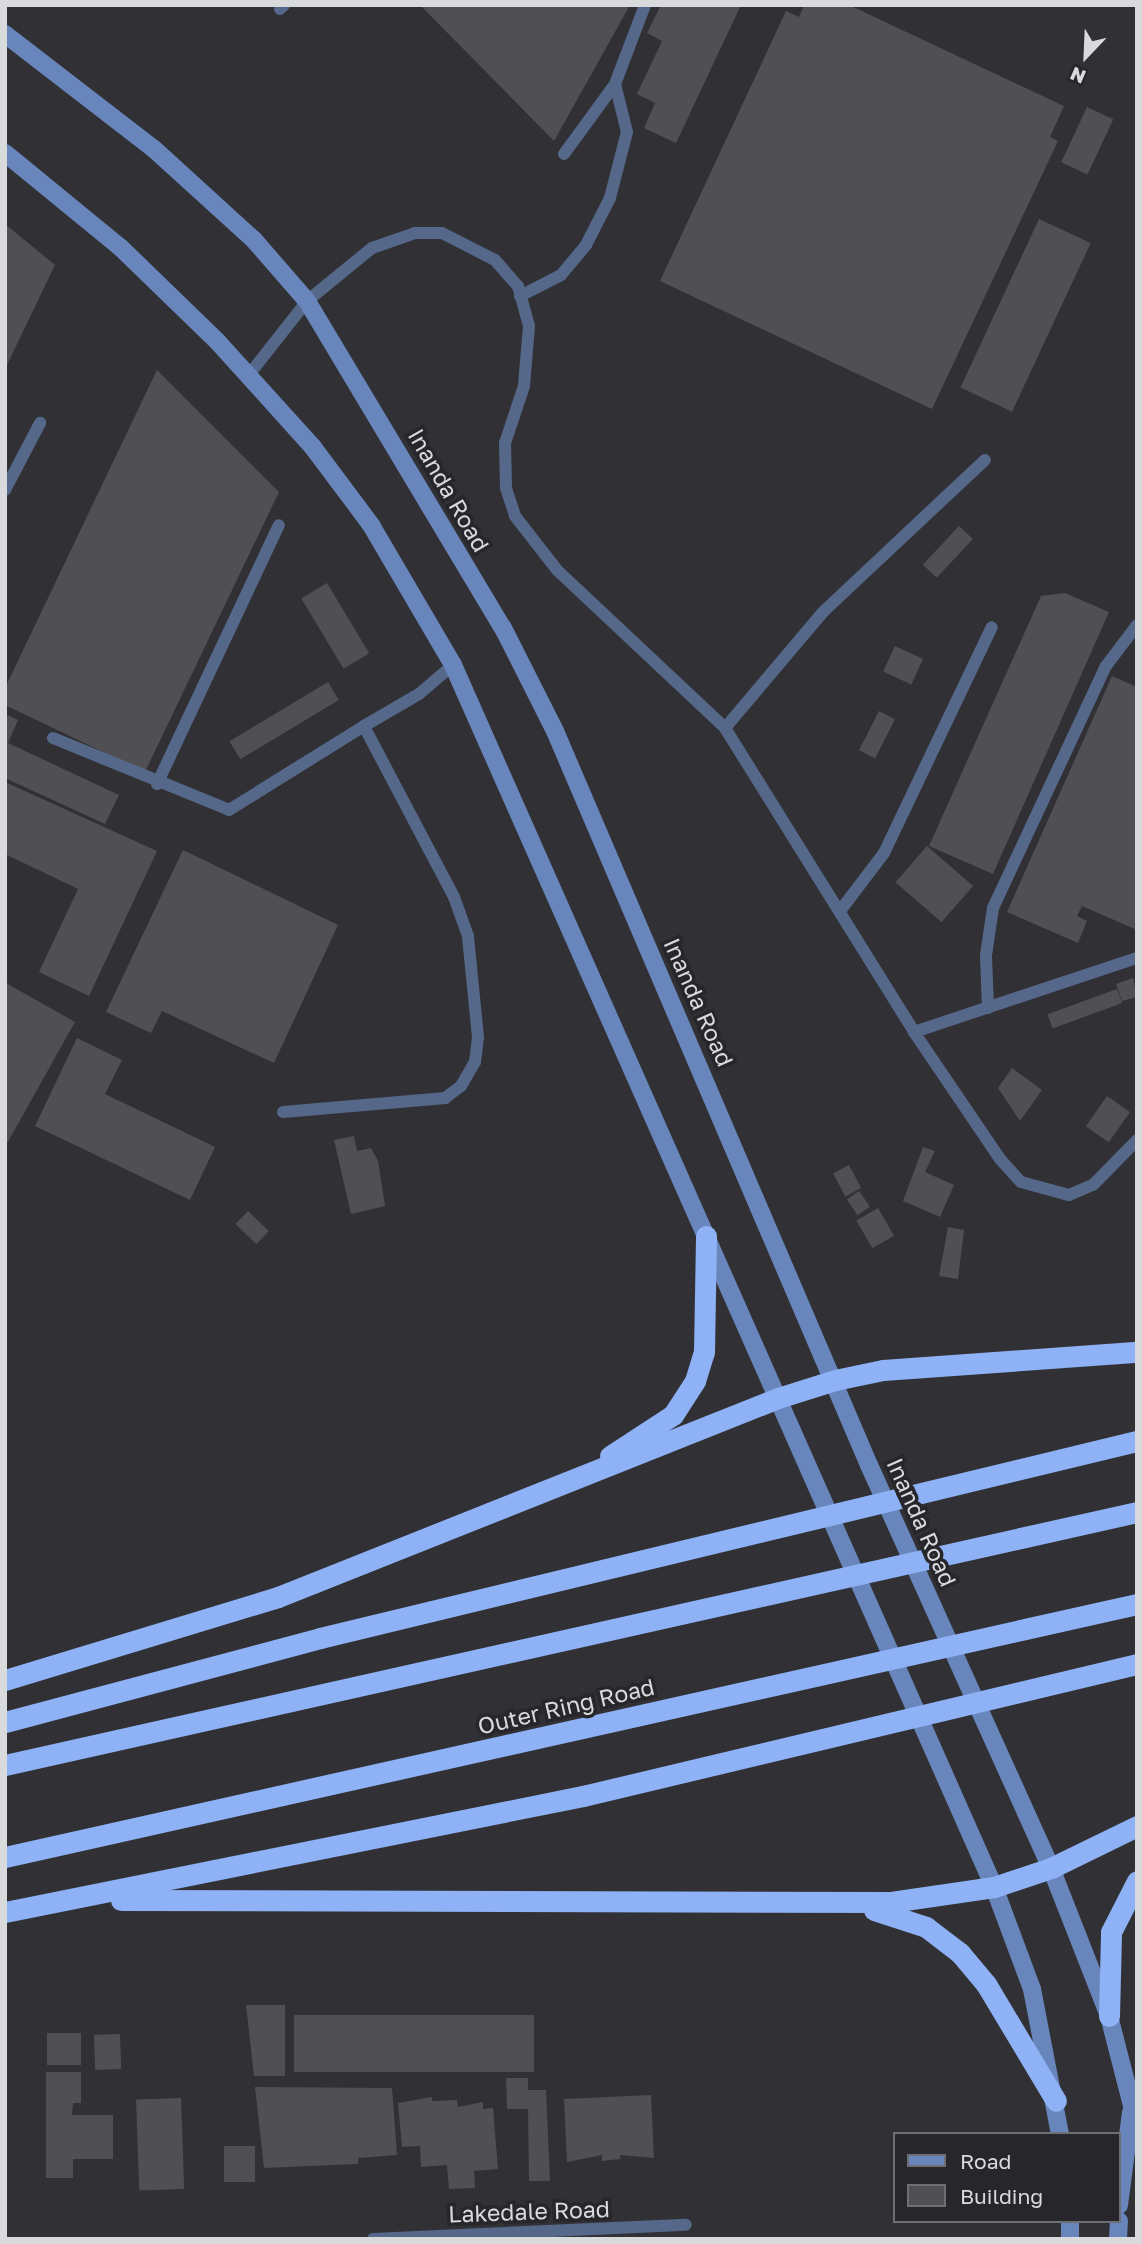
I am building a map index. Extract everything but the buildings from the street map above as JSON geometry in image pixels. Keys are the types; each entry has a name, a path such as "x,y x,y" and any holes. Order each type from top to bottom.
{"highway":[{"path":"566,1483 673,1415 695,1381 704,1352 706,1236"},
{"path":"5,1680 278,1597 778,1398 835,1380 883,1370 1137,1352"},
{"path":"5,1721 320,1638 1137,1441"},
{"path":"5,1765 1137,1512"},
{"name":"Outer Ring Road","path":"5,1857 1137,1604"},
{"path":"5,1912 583,1796 1137,1664"},
{"path":"55,1903 237,1896 891,1902 994,1887 1051,1868 1137,1826"},
{"path":"1109,2016 1111,1932 1137,1881"},
{"path":"835,1902 895,1914 926,1927 960,1953 986,1984 1056,2101"}],"main road":[{"name":"Inanda Road","path":"5,34 154,149 254,240 307,301 519,658 720,1110 869,1465 1051,1868 1109,2016 1135,2108 1137,2125"},
{"path":"5,153 120,247 248,376 312,446 371,525 453,665 994,1887 1032,1989 1056,2101 1060,2132"},
{"path":"1121,2194 1135,2108"}],"lane":[{"path":"564,154 615,85 645,5"},
{"path":"520,296 561,275 586,245 610,198 627,132 615,85"},
{"path":"248,376 307,301 372,247 415,233 442,233 495,260 520,296 529,326 524,386 505,443 506,488 515,516 557,570 725,728 914,1032 1021,1182 1069,1195 1093,1185 1137,1140"},
{"path":"5,490 40,423"},
{"path":"725,728 822,612 985,460"},
{"path":"157,784 279,525"},
{"path":"988,1008 986,956 992,908 1107,666 1137,625"},
{"path":"840,911 896,832 992,627"},
{"path":"54,738 157,784 229,810 419,694 453,665"},
{"path":"283,1112 445,1098 461,1087 475,1062 477,1015 468,936 454,897 364,726"},
{"path":"914,1032 1137,958"},
{"name":"Lakedale Road","path":"373,2239 686,2225"}]}
